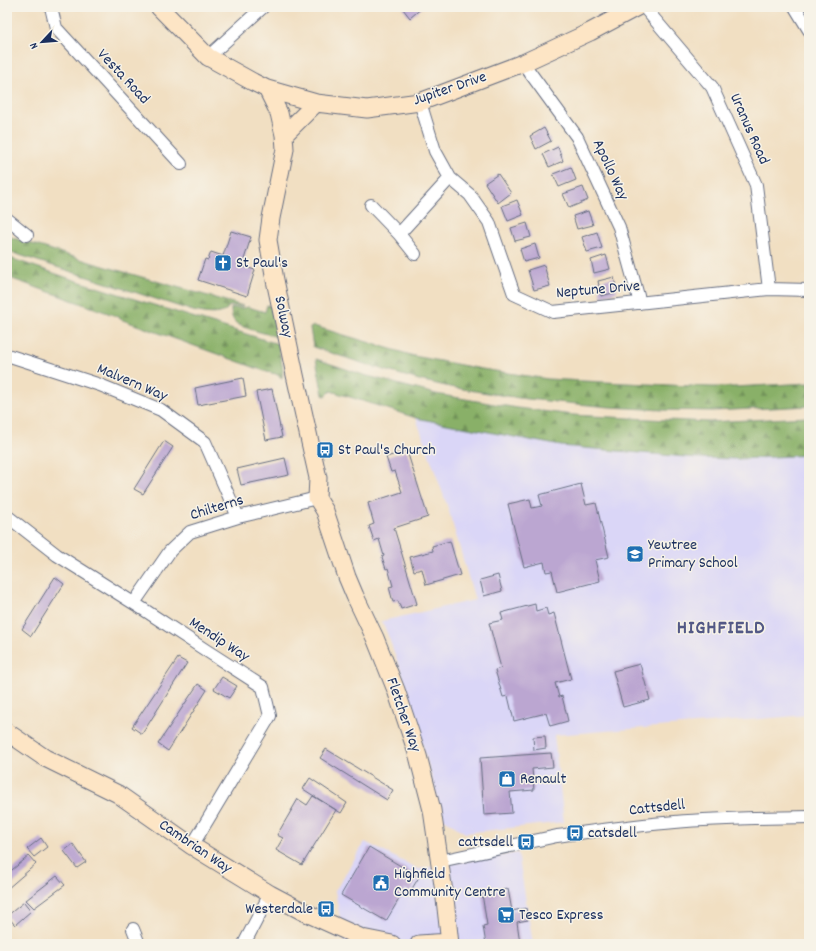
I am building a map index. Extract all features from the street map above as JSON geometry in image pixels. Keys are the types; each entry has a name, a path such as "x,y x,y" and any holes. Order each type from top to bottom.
{"street":[{"name":"Vesta Road","path":"51,7 56,28 181,164"},
{"name":"Jupiter Drive","path":"159,7 208,56 267,89 316,104 367,109 420,102 523,63 590,32 636,7"},
{"path":"208,56 263,7"},
{"name":"Uranus Road","path":"644,7 712,87 753,178 756,185 769,289"},
{"path":"795,7 809,30"},
{"name":"Apollo Way","path":"523,63 577,137 619,227 640,303"},
{"name":"Solway","path":"267,89 279,113 284,135 285,149 270,218 268,240 275,280 318,478 318,498"},
{"name":"Neptune Drive","path":"420,102 435,151 450,178 470,195 489,222 514,294 553,312 769,289 809,290"},
{"path":"284,135 316,104"},
{"path":"399,234 450,178"},
{"path":"371,205 399,234 415,254"},
{"path":"7,219 27,235"},
{"name":"Malvern Way","path":"7,356 100,385 161,410 205,442 238,517"},
{"name":"Chilterns","path":"134,603 170,551 190,532 238,517 318,498"},
{"name":"Fletcher Way","path":"318,498 325,512 347,577 375,638 396,690 418,756 432,810 450,943"},
{"name":"Mendip Way","path":"7,516 57,555 263,687 270,716 192,846"},
{"name":"Cambrian Way","path":"7,732 45,758 118,794 192,846 270,894 302,911 362,938 392,944"},
{"name":"Cattsdell","path":"440,861 575,833 675,822 809,817"},
{"path":"245,944 270,894"},
{"path":"133,929 139,944"},
{"path":"419,944 450,943"}],"shaded area":[{"name":"Yewtree Primary School","path":"416,418 561,446 697,458 738,459 809,455 809,715 554,735 564,822 465,833 443,818 404,679 382,621 475,600 448,508"},
{"path":"365,842 418,869 518,853 533,944 345,944 335,891"}],"green space":[{"path":"7,236 93,263 243,306 229,306 222,312 213,314 193,311 7,251"},
{"path":"7,257 71,279 278,344 283,370 282,378 276,374 7,277"},
{"path":"267,305 271,306 277,337 239,325 232,316 231,308 248,307 265,312"},
{"path":"314,326 414,356 482,369 548,379 712,387 809,383 809,406 713,411 663,410 556,402 519,398 450,387 374,367 313,347 310,328"},
{"path":"316,359 364,375 436,394 518,408 573,415 709,422 809,417 809,455 738,459 697,458 561,446 416,418 331,391 325,396 323,395"}],"building":[{"path":"406,7 423,7 410,18 403,9"},
{"path":"544,128 551,141 536,149 530,136"},
{"path":"558,147 563,161 549,167 543,154"},
{"path":"571,167 576,180 559,187 553,174"},
{"path":"498,174 511,193 498,203 485,183"},
{"path":"583,187 588,200 569,208 563,194"},
{"path":"517,200 523,215 508,221 502,206"},
{"path":"588,211 593,225 577,229 573,216"},
{"path":"527,223 531,237 515,241 511,228"},
{"name":"St Paul's","path":"231,231 251,237 242,266 255,270 247,296 198,280 205,259 208,260 211,252 223,256"},
{"path":"597,232 602,248 587,252 582,237"},
{"path":"535,244 539,258 524,262 520,249"},
{"path":"606,255 610,269 594,273 591,260"},
{"path":"544,265 550,286 534,290 528,270"},
{"path":"614,277 617,292 601,296 598,281"},
{"path":"243,378 246,396 198,405 195,388"},
{"path":"272,389 282,437 266,440 256,392"},
{"path":"164,441 173,447 143,494 134,489"},
{"path":"407,451 428,517 394,528 417,604 401,609 398,601 393,602 389,587 393,586 388,568 386,569 382,557 384,556 379,539 374,541 369,526 374,524 368,503 402,492 395,471 391,472 386,457"},
{"path":"285,458 289,475 241,485 237,469"},
{"path":"581,484 586,505 596,503 609,557 595,560 600,581 557,592 552,571 546,572 544,562 524,567 508,504 530,499 532,508 542,506 539,495"},
{"path":"450,541 460,575 426,585 422,569 414,571 410,557 433,551 432,546"},
{"path":"498,575 502,591 484,596 480,580"},
{"path":"55,577 64,584 31,636 22,629"},
{"path":"535,604 536,611 546,608 548,615 554,613 571,679 555,683 559,697 562,696 568,721 550,726 546,713 514,721 508,696 503,697 495,670 501,668 489,623 503,620 501,613"},
{"path":"178,658 187,663 142,734 132,727"},
{"path":"640,664 650,700 623,707 613,671"},
{"path":"222,677 237,686 229,698 214,689"},
{"path":"198,684 207,690 168,751 158,744"},
{"path":"545,736 546,748 534,750 533,737"},
{"path":"326,749 393,790 387,800 320,758"},
{"name":"Renault","path":"551,753 553,767 532,769 534,790 510,792 512,813 484,815 480,758"},
{"path":"310,778 347,803 341,813 303,789"},
{"path":"313,796 336,810 302,865 276,850 283,838 277,835 298,799 307,805"},
{"path":"41,838 47,847 34,857 27,849"},
{"path":"73,844 86,862 77,868 64,851"},
{"name":"Highfield Community Centre","path":"369,847 419,877 410,892 405,889 386,921 341,895"},
{"path":"29,856 36,864 7,889 7,874"},
{"path":"57,876 65,885 34,908 26,900"},
{"name":"Tesco Express","path":"508,889 512,911 526,908 528,920 517,922 520,943 486,944 483,926 487,925 482,894"},
{"path":"24,902 31,911 15,925 7,916"}],"place":[{"name":"St Paul's","path":"223,263"},
{"name":"St Paul's Church","path":"325,450"},
{"name":"Yewtree Primary School","path":"635,554"},
{"name":"Renault","path":"507,779"},
{"name":"catsdell","path":"575,833"},
{"name":"cattsdell","path":"526,842"},
{"name":"Highfield Community Centre","path":"381,883"},
{"name":"Westerdale","path":"326,909"},
{"name":"Tesco Express","path":"506,915"}],"district":[{"name":"HIGHFIELD","path":"721,629"}]}
